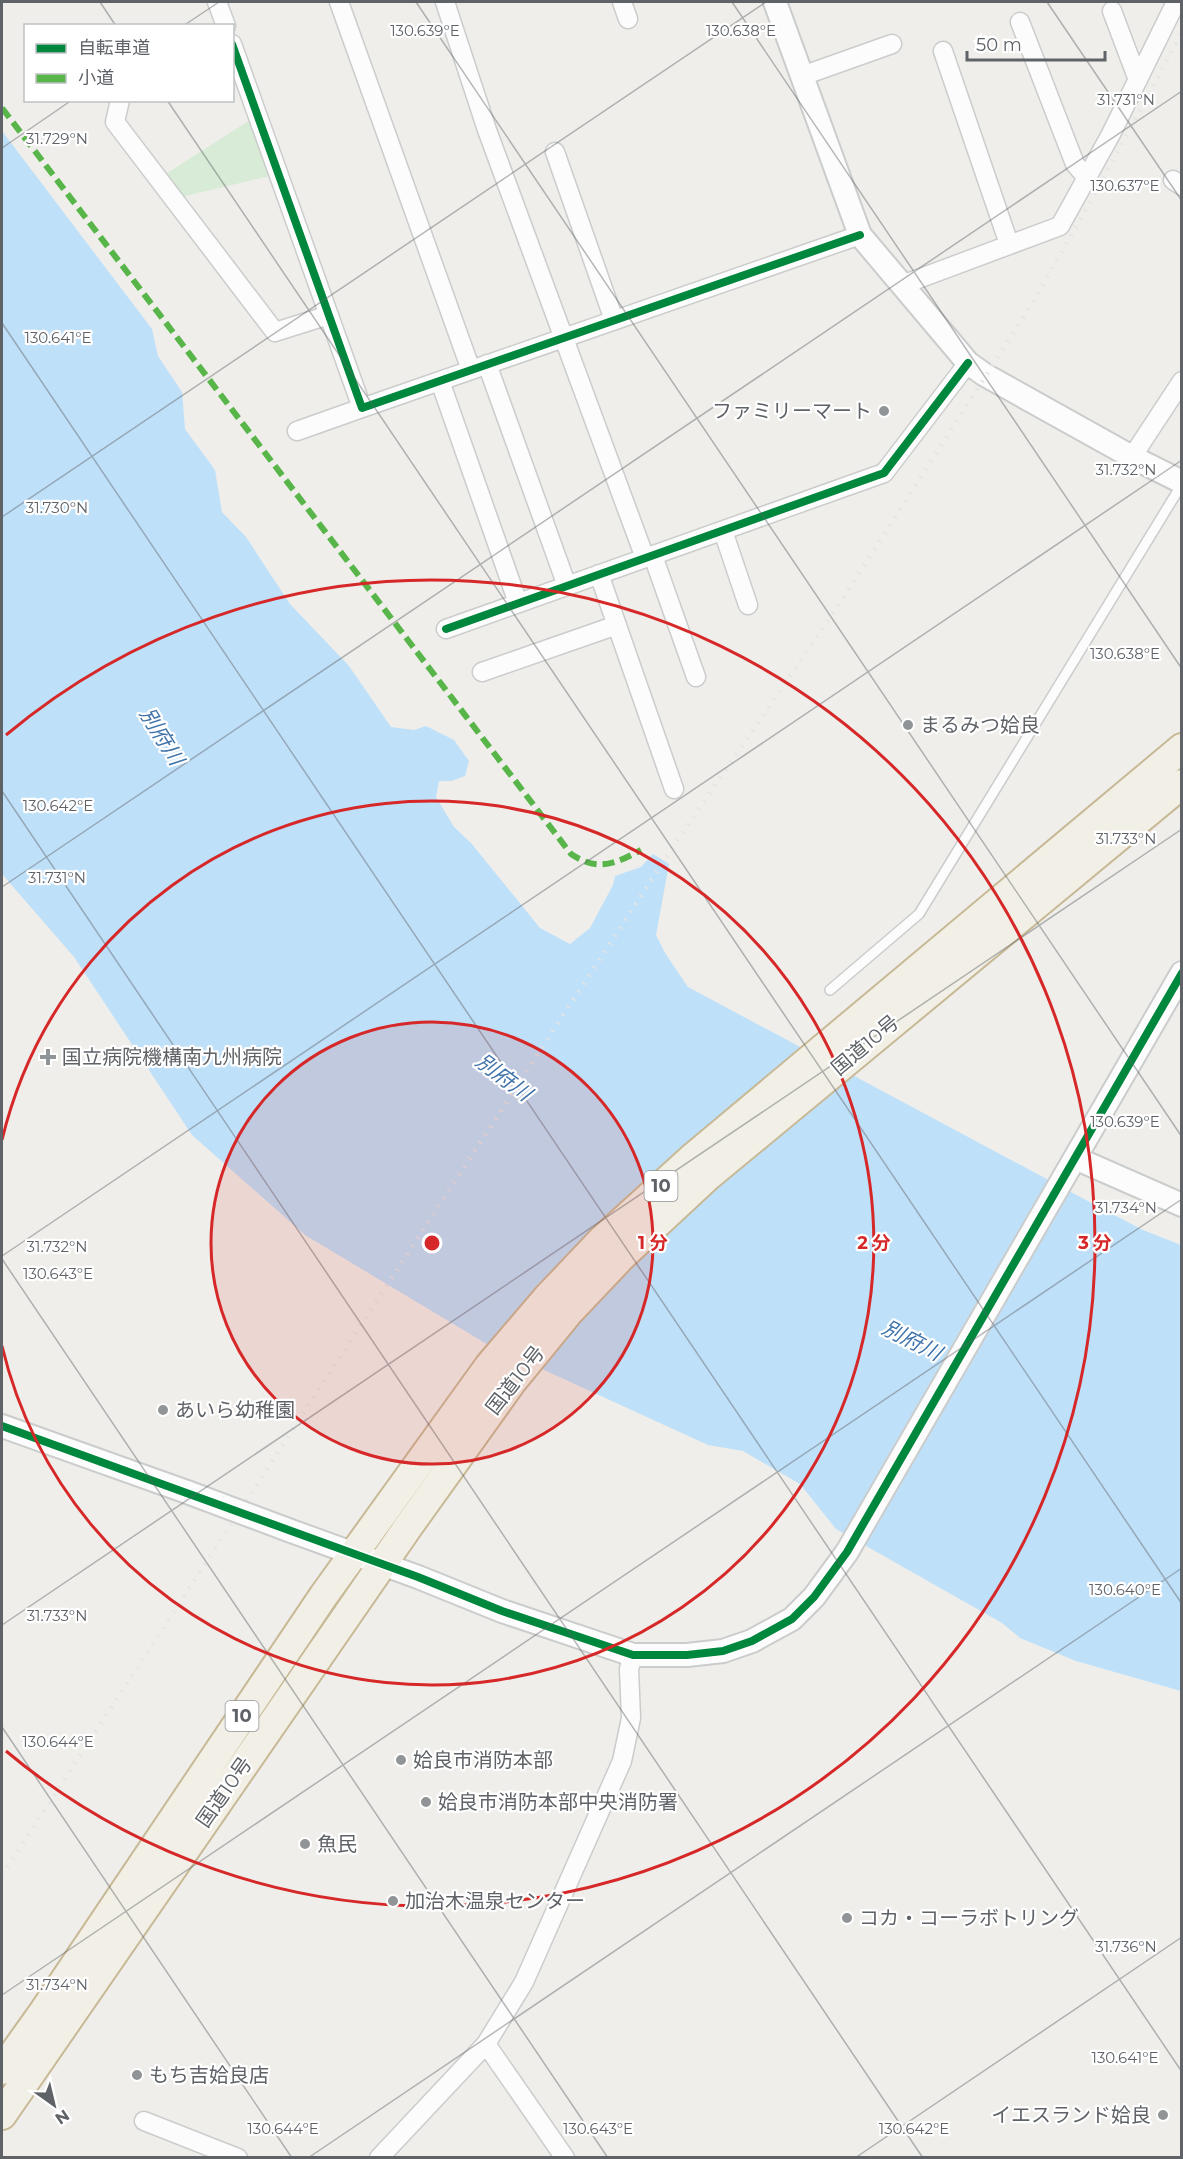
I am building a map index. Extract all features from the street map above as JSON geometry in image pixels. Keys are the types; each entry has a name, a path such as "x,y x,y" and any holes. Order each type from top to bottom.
{"highway":[{"name":"国道10号","path":"2,2070 318,1604 354,1555 500,1375 569,1312 622,1256 860,1033 1182,748"},
{"name":"国道10号","path":"860,1033 1182,784"},
{"name":"国道10号","path":"2,2115 382,1565 500,1375"}],"street":[{"path":"217,2 225,24"},
{"path":"339,2 479,367 567,586"},
{"path":"445,2 487,130 563,339 696,677"},
{"path":"622,2 628,19"},
{"path":"775,2 860,235 902,285 968,363 985,375 1182,483"},
{"path":"902,285 1060,226 1138,80 1176,2"},
{"path":"1112,11 1138,80"},
{"path":"1020,22 1075,164 1087,178"},
{"path":"802,76 892,44"},
{"path":"234,50 363,408"},
{"path":"944,51 1009,244"},
{"path":"120,102 115,122 275,332 329,315"},
{"path":"555,152 614,320"},
{"path":"297,431 860,235"},
{"path":"446,629 884,473 968,363"},
{"path":"440,381 518,603"},
{"path":"1132,457 1182,381"},
{"path":"723,531 748,605"},
{"path":"599,574 674,789"},
{"path":"482,672 617,625"},
{"path":"2,1426 187,1492 502,1611 633,1655 687,1655 723,1650 752,1641 792,1618 814,1597 847,1552 1182,973"},
{"path":"1069,1168 1182,1205"},
{"path":"379,2157 486,2044 524,1982 622,1761 631,1718 629,1669 633,1655"},
{"path":"486,2044 564,2157"},
{"path":"144,2121 238,2157"}],"lane":[{"path":"830,990 919,914 1182,483"}],"green space":[{"path":"250,120 270,176 181,197 164,175"}],"water":[{"name":"別府川","path":"2,131 152,329 158,356 182,392 185,429 215,470 222,512 246,537 290,604 349,666 391,727 414,730 426,726 454,740 469,761 465,776 451,781 439,781 436,797 454,827 471,843 540,928 570,944 590,928 613,885 615,876 641,867 653,854 669,864 656,935 688,987 1099,1207 1143,1230 1181,1245 1181,1691 1076,1661 1020,1638 1002,1623 836,1529 800,1484 743,1451 708,1445 485,1343 305,1235 192,1135 74,957 2,874"}],"railway":[{"path":"2,1875 671,850 840,603 1030,307 1102,181 1182,32"}],"marked path":[{"path":"2,108 571,854 590,863 606,864 641,850"}],"cycle path":[{"path":"234,50 362,408 860,235"},
{"path":"446,629 884,473 968,363"},
{"path":"2,1426 418,1577 502,1611 633,1655 687,1655 723,1651 752,1641 792,1619 814,1597 847,1552 1182,973"}],"place":[{"name":"ファミリーマート","path":"884,411"},
{"name":"まるみつ姶良","path":"908,725"},
{"name":"国立病院機構南九州病院","path":"48,1057"},
{"name":"あいら幼稚園","path":"163,1410"},
{"name":"姶良市消防本部","path":"401,1760"},
{"name":"姶良市消防本部中央消防署","path":"426,1802"},
{"name":"魚民","path":"305,1844"},
{"name":"加治木温泉センター","path":"393,1901"},
{"name":"コカ・コーラボトリング","path":"847,1918"},
{"name":"もち吉姶良店","path":"137,2075"},
{"name":"イエスランド姶良","path":"1163,2115"}]}
